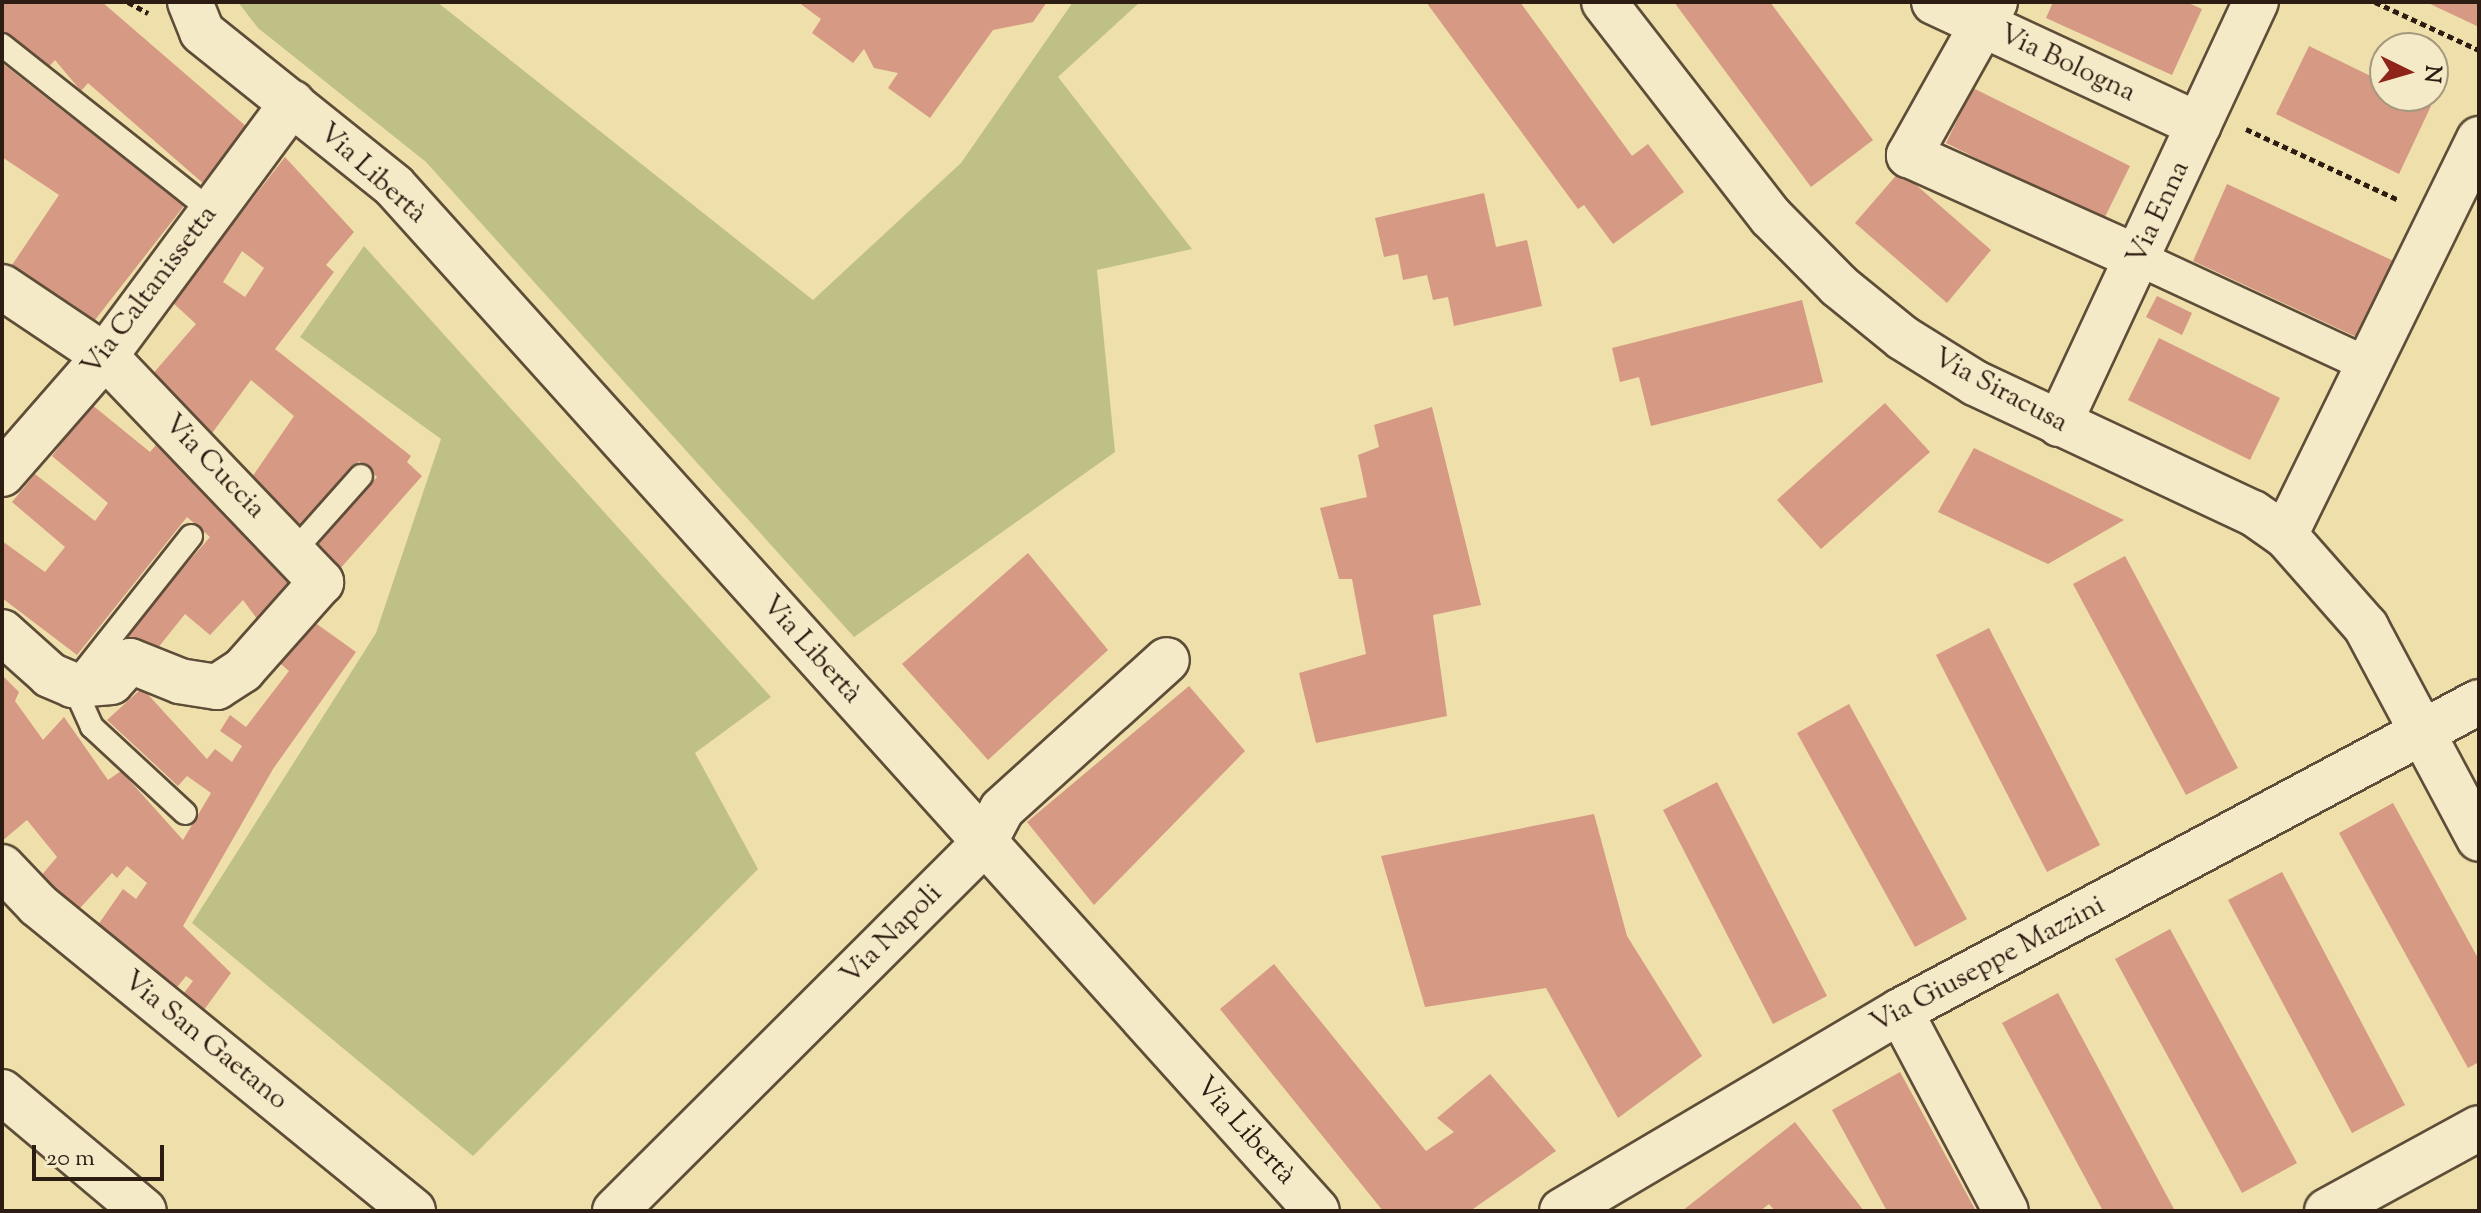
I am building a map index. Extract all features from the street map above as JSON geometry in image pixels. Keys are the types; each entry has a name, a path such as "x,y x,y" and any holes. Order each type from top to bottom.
{"street":[{"name":"Via Siracusa","path":"1604,2 1771,217 1839,286 1903,338 1975,383 2253,513 2285,535 2366,627 2479,839"},
{"name":"Via Bologna","path":"1934,2 1989,14 2199,125"},
{"name":"Via Enna","path":"2059,424 2256,2"},
{"path":"1989,14 1909,155 2368,365"},
{"name":"Via Libertà","path":"196,17 292,103 394,186 1317,1211"},
{"name":"Via Caltanissetta","path":"2,474 105,356 292,103"},
{"path":"2285,535 2479,139"},
{"name":"Via Cuccia","path":"2,287 105,356 308,566"},
{"path":"2,632 50,675 73,685 111,682 130,661 199,686 232,681 308,566"},
{"name":"Via Napoli","path":"615,1211 984,843 1002,809 1167,660"},
{"name":"Via Giuseppe Mazzini","path":"1562,1211 1900,1011 2479,702"},
{"name":"Via San Gaetano","path":"2,867 38,905 413,1211"},
{"path":"1900,1011 2006,1211"},
{"path":"2,1092 144,1211"},
{"path":"2327,1211 2479,1128"}],"lane":[{"path":"2,45 210,210"},
{"path":"308,566 361,476"},
{"path":"185,813 92,727 73,685 191,536"}],"path":[{"path":"2375,2 2479,50"},
{"path":"2245,130 2440,218"}],"green space":[{"path":"238,2 437,2 813,300 961,163 1073,2 1140,2 1058,77 1192,249 1097,270 1115,452 854,637 426,162 258,28"},
{"path":"364,246 771,697 695,753 758,869 473,1156 192,923 376,633 441,439 300,337"}],"building":[{"path":"2,2 102,2 248,128 205,185 88,83 81,91 55,60 46,70 2,35"},
{"path":"798,2 1047,2 1033,22 993,30 930,118 888,88 898,73 874,68 864,49 853,63 812,33 821,19"},
{"path":"1426,2 1520,2 1632,156 1648,144 1684,192 1613,244 1584,205 1578,209"},
{"path":"1674,2 1770,2 1873,140 1811,187"},
{"path":"2053,2 2186,2 2202,9 2172,75 2046,18"},
{"path":"2426,2 2479,2 2479,27"},
{"path":"2309,46 2369,75 2369,112 2428,112 2399,174 2276,114"},
{"path":"2,63 184,206 91,325 8,271 59,195 2,157"},
{"path":"1973,88 2130,166 2103,221 1946,143"},
{"path":"285,157 354,232 326,265 334,272 275,349 411,456 407,462 422,476 331,579 306,552 377,477 359,461 298,532 250,480 294,416 251,380 210,436 150,377 196,324 172,302","holes":["242,251 264,268 245,297 223,282"]},
{"path":"1900,171 1991,250 1947,303 1855,223"},
{"path":"2227,184 2398,263 2363,340 2193,261"},
{"path":"1484,193 1496,247 1527,240 1542,306 1454,326 1448,297 1433,300 1427,275 1403,280 1398,254 1384,257 1375,218"},
{"path":"2157,296 2192,313 2182,335 2146,317"},
{"path":"1802,300 1823,382 1651,426 1639,377 1620,382 1612,348"},
{"path":"2159,338 2280,398 2250,460 2128,400"},
{"path":"1885,403 1930,452 1821,549 1777,500"},
{"path":"91,404 150,452 160,440 301,584 266,631 243,600 210,635 185,614 149,659 122,638 210,537 187,517 77,655 2,598 2,541 45,572 65,547 12,502 35,474 95,521 108,503 52,456"},
{"path":"1432,407 1481,605 1433,615 1447,716 1316,743 1299,673 1366,654 1352,579 1339,579 1320,508 1367,497 1358,455 1379,447 1374,425"},
{"path":"1974,448 2124,520 2048,564 1938,512"},
{"path":"1028,553 1108,650 988,760 902,664"},
{"path":"2125,556 2238,768 2186,795 2073,584"},
{"path":"307,617 356,652 273,769 183,926 231,973 198,1018 177,1002 193,981 186,976 170,996 93,932 123,889 136,899 147,883 127,866 117,878 112,873 71,918 34,884 57,857 27,820 2,841 2,675 19,692 15,701 43,740 64,717 108,780 121,771 183,840 211,793 187,776 178,786 107,720 142,688 207,759 215,749 232,762 242,746 220,731 230,715 246,727 289,671 275,659"},
{"path":"1989,628 2100,845 2047,872 1936,655"},
{"path":"1189,686 1245,751 1094,905 1027,822"},
{"path":"1849,704 1967,919 1915,947 1797,733"},
{"path":"1717,782 1827,996 1773,1024 1663,810"},
{"path":"2393,803 2479,960 2479,1062 2468,1068 2339,833"},
{"path":"1594,814 1627,936 1702,1056 1618,1118 1546,988 1425,1007 1381,856"},
{"path":"2282,872 2405,1105 2352,1133 2228,900"},
{"path":"2170,929 2297,1163 2242,1193 2115,959"},
{"path":"1274,964 1426,1151 1454,1132 1437,1118 1490,1074 1556,1151 1470,1211 1383,1211 1220,1009"},
{"path":"2058,993 2175,1211 2103,1211 2002,1023"},
{"path":"1900,1072 1976,1211 1887,1211 1832,1110"},
{"path":"1795,1122 1864,1211 1775,1211 1769,1204 1760,1211 1682,1211"}]}
